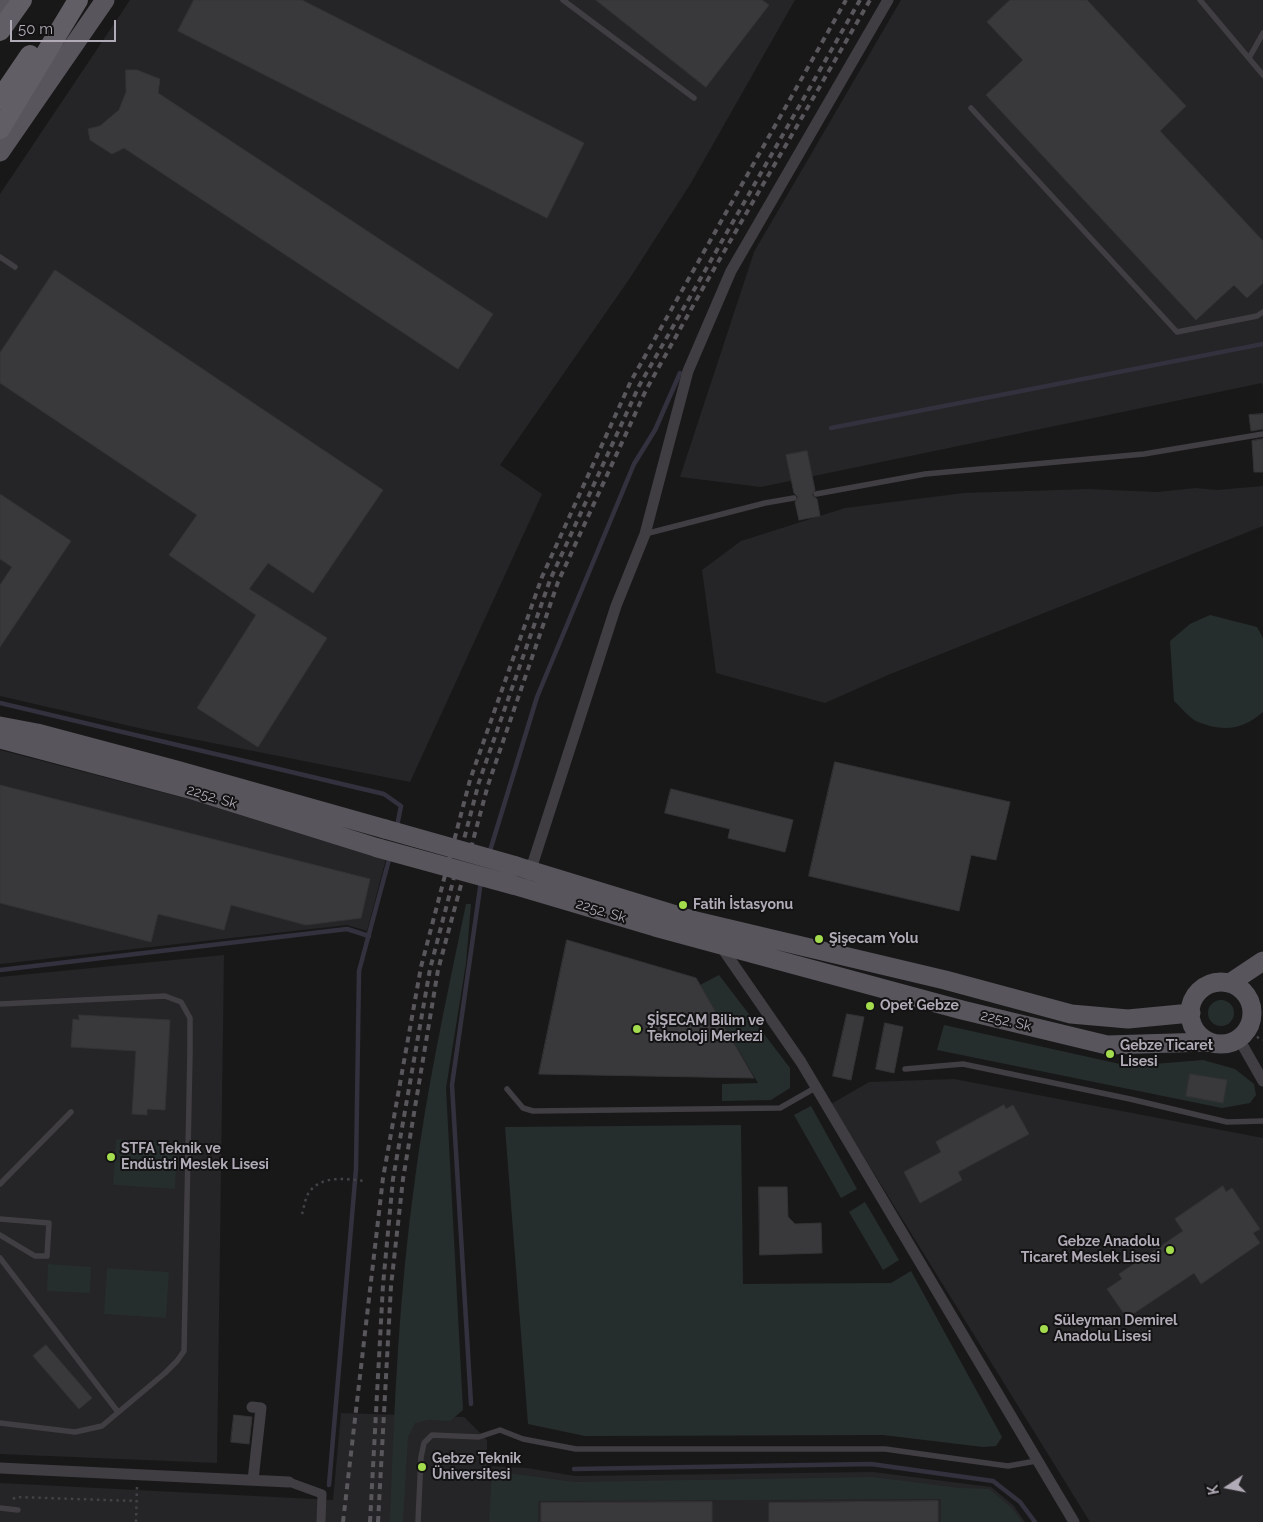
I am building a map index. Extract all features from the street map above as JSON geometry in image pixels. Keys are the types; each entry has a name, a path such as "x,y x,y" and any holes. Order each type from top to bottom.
{"highway":[{"path":"0,31 22,0"},
{"path":"0,99 68,0"},
{"path":"0,129 78,0"}],"main road":[{"path":"0,7 5,0"},
{"path":"0,152 105,0"},
{"name":"2252. Sk","path":"0,726 37,733 176,770 385,829 720,945 962,1010 1107,1045 1208,1042"},
{"name":"2252. Sk","path":"0,739 189,789 378,848 521,877 917,973 1071,1014 1128,1019 1191,1012"},
{"path":"1230,984 1263,961"},
{"path":"1216,982 1230,984 1244,992 1250,1001 1253,1027 1229,1044 1208,1042 1194,1028 1191,1012 1193,999 1199,991 1216,982"}],"street":[{"path":"521,877 616,606 645,534 688,371 732,271 888,0"},
{"path":"720,945 801,1062 1074,1522"},
{"path":"1253,1027 1263,1081"},
{"path":"252,1407 261,1408 253,1480"},
{"path":"0,1468 289,1482 322,1494 321,1522"}],"lane":[{"path":"563,0 694,98"},
{"path":"1200,0 1263,76"},
{"path":"1249,58 1263,33"},
{"path":"971,108 1177,332 1257,316 1263,312"},
{"path":"0,257 15,267"},
{"path":"816,494 925,474 1144,454 1263,434"},
{"path":"645,534 765,503 794,498"},
{"path":"0,1004 164,996 181,1002 190,1018 184,1350 177,1361 165,1373 102,1426 76,1432 0,1423"},
{"path":"905,1069 963,1064 1130,1099 1227,1122 1263,1121"},
{"path":"507,1089 524,1108 533,1111 780,1108 816,1088"},
{"path":"0,1184 71,1112"},
{"path":"0,1219 49,1223 47,1256 35,1256 0,1235"},
{"path":"0,1258 118,1412"},
{"path":"418,1522 421,1457 424,1444 432,1435 480,1437 500,1430 523,1439 576,1449 885,1449 1008,1466 1036,1460"},
{"path":"0,1508 18,1510"}],"path":[{"path":"302,1214 309,1192 329,1180 344,1179 364,1182"},
{"path":"136,1522 138,1475"},
{"path":"8,1501 16,1497 136,1501"}],"shaded area":[{"path":"130,0 795,0 691,183 630,278 500,465 542,494 410,782 152,731 0,696 0,194"},
{"path":"901,0 1263,0 1263,389 1262,383 761,487 680,477 754,252"},
{"path":"1263,486 1263,526 888,675 825,703 716,673 702,570 741,541 845,508 964,493 1088,489 1157,492 1196,488 1217,490"},
{"path":"1210,615 1257,627 1263,638 1263,712 1248,723 1232,728 1216,727 1198,722 1174,701 1170,641 1190,624"},
{"path":"0,750 388,851 367,931 347,925 0,964"},
{"path":"466,904 471,904 466,963 446,1088 463,1410 450,1421 429,1420 415,1423 408,1437 403,1522 390,1522 398,1350 409,1222 431,1076"},
{"name":"STFA Teknik ve Endüstri Meslek Lisesi","path":"224,955 217,1463 0,1454 0,977"},
{"path":"719,975 790,1068 790,1088 771,1100 722,1101 722,1084 758,1083 700,985"},
{"path":"1221,1000 1230,1004 1234,1013 1230,1022 1221,1026 1212,1022 1208,1013 1212,1004"},
{"path":"944,1025 1129,1066 1203,1060 1235,1069 1254,1084 1256,1095 1250,1103 1222,1108 937,1050"},
{"path":"954,1079 1263,1138 1263,1522 1090,1522 831,1104 869,1082"},
{"path":"811,1106 857,1189 841,1198 794,1115"},
{"path":"741,1125 743,1284 891,1283 911,1271 1002,1437 996,1446 983,1447 883,1435 585,1436 528,1424 505,1127"},
{"path":"116,1139 177,1143 175,1189 113,1185"},
{"path":"865,1202 899,1260 883,1270 849,1212"},
{"path":"48,1264 91,1267 90,1293 47,1291"},
{"path":"107,1268 169,1272 166,1318 104,1314"},
{"name":"Gebze Teknik Üniversitesi","path":"341,1413 464,1417 487,1440 487,1466 527,1468 575,1476 873,1472 991,1487 1013,1505 1025,1522 0,1522 0,1483 333,1500"},
{"path":"492,1471 575,1482 873,1477 960,1488 989,1489 1012,1508 1022,1522 941,1522 941,1499 538,1501 538,1522 489,1522"}],"building":[{"path":"194,0 302,0 584,143 547,218 178,31"},
{"path":"596,0 762,0 769,5 706,87"},
{"path":"1010,0 1087,0 1186,106 1160,131 1263,241 1263,283 1247,298 1234,285 1196,320 986,95 1023,60 987,22"},
{"path":"126,70 137,70 160,79 158,93 493,314 458,369 124,148 112,154 90,140 88,129 100,126 119,110 126,92"},
{"path":"55,270 383,490 313,593 268,563 249,589 327,638 258,747 197,708 256,615 169,555 197,515 0,383 0,353"},
{"path":"1263,414 1263,429 1251,431 1249,415"},
{"path":"1263,439 1263,472 1254,472 1252,441"},
{"path":"807,451 815,490 812,495 817,499 820,516 799,520 795,502 798,497 794,493 786,455"},
{"path":"0,494 71,541 0,647 0,585 12,567 0,559"},
{"path":"835,762 1010,802 996,860 971,855 959,911 809,876"},
{"path":"0,785 370,879 361,918 306,925 231,905 224,930 158,914 151,942 0,903"},
{"path":"671,789 793,820 785,852 728,838 730,829 665,813"},
{"name":"ŞİŞECAM Bilim ve Teknoloji Merkezi","path":"567,940 696,978 754,1078 539,1074"},
{"path":"847,1014 864,1017 851,1080 833,1076"},
{"path":"79,1015 170,1020 165,1110 147,1109 147,1115 132,1114 136,1051 71,1047 73,1019 79,1020"},
{"path":"885,1023 903,1027 894,1073 876,1069"},
{"path":"1190,1074 1227,1080 1223,1103 1186,1096"},
{"path":"1004,1105 1006,1109 1013,1105 1029,1134 958,1172 962,1180 920,1203 904,1172 941,1152 936,1142"},
{"path":"1223,1186 1226,1192 1232,1188 1260,1229 1253,1233 1260,1243 1201,1284 1194,1273 1127,1318 1107,1289 1122,1279 1119,1274 1183,1231 1175,1219"},
{"path":"759,1187 787,1187 788,1217 795,1224 821,1223 822,1253 760,1255"},
{"path":"46,1345 92,1398 79,1409 33,1356"},
{"path":"234,1415 252,1417 249,1444 231,1442"},
{"path":"938,1501 938,1522 769,1522 769,1503"},
{"path":"712,1502 712,1522 541,1522 541,1503"}],"waterway":[{"path":"831,428 1263,344"},
{"path":"489,854 537,697 634,464 655,430 680,373"},
{"path":"0,703 384,794 401,806 397,826"},
{"path":"329,1485 356,1169 359,971 390,856"},
{"path":"471,1404 452,1085 481,881"},
{"path":"0,970 347,929 369,936"},
{"path":"574,1469 871,1464 993,1481 1020,1502 1035,1522"}],"railway":[{"path":"343,1522 383,1178 421,967 470,780 542,577 631,381 846,0"},
{"path":"370,1522 383,1285 393,1179 430,969 479,782 550,580 639,386 860,0"},
{"path":"378,1522 391,1286 403,1179 438,970 488,785 558,582 646,390 870,0"}],"place":[{"name":"Fatih İstasyonu","path":"683,905"},
{"name":"Şişecam Yolu","path":"819,939"},
{"name":"Opet Gebze","path":"870,1006"},
{"name":"ŞİŞECAM Bilim ve Teknoloji Merkezi","path":"637,1029"},
{"name":"Gebze Ticaret Lisesi","path":"1110,1054"},
{"name":"STFA Teknik ve Endüstri Meslek Lisesi","path":"111,1157"},
{"name":"Gebze Anadolu Ticaret Meslek Lisesi","path":"1170,1250"},
{"name":"Süleyman Demirel Anadolu Lisesi","path":"1044,1329"},
{"name":"Gebze Teknik Üniversitesi","path":"422,1467"}]}
